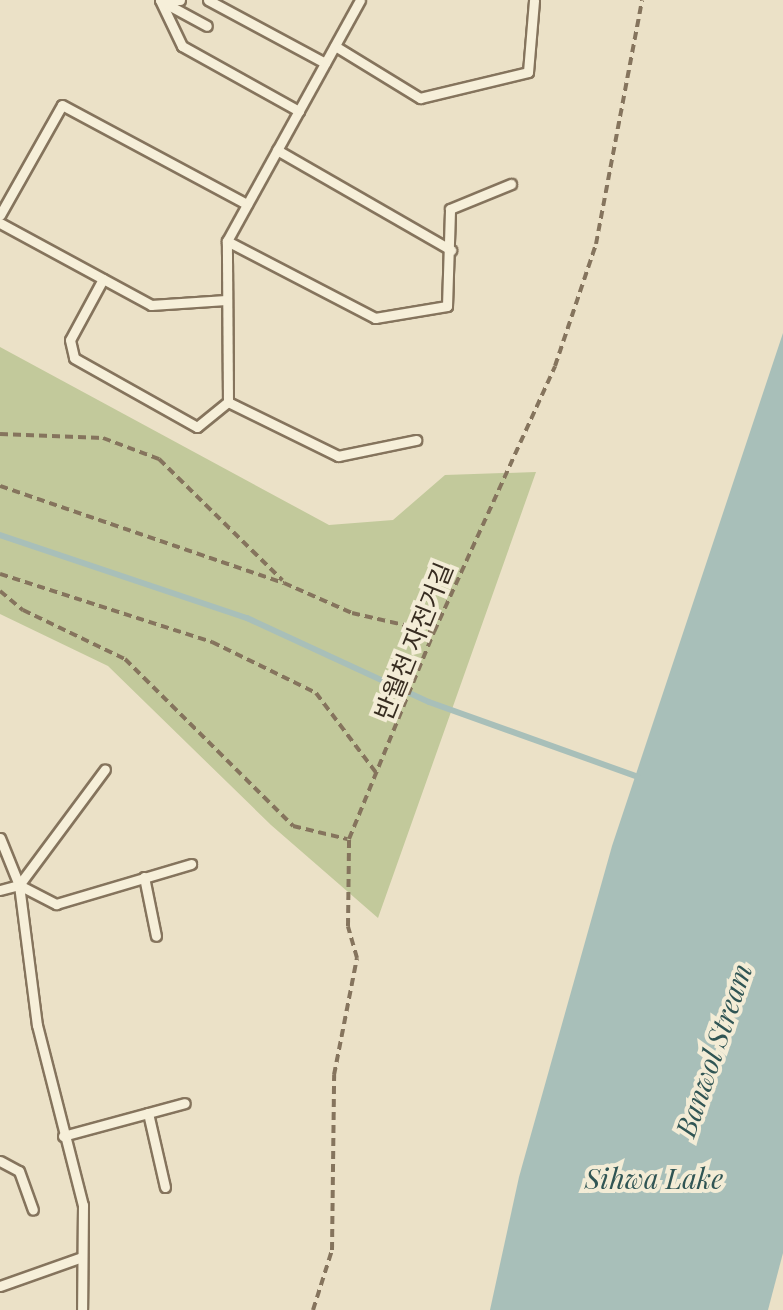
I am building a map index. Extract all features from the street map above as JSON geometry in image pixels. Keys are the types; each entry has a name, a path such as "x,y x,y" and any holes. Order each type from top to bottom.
{"lane":[{"path":"159,0 180,0"},
{"path":"159,0 207,26"},
{"path":"159,0 182,46 299,111"},
{"path":"208,0 325,63"},
{"path":"228,402 226,241 360,0"},
{"path":"335,46 420,98 528,72 534,0"},
{"path":"0,215 62,105 247,204"},
{"path":"277,150 451,250"},
{"path":"226,241 374,318 447,306 450,209 511,184"},
{"path":"0,224 151,305 226,300"},
{"path":"102,279 70,340 74,358 197,427 228,402"},
{"path":"228,402 338,456 416,440"},
{"path":"0,890 19,885 106,769"},
{"path":"0,838 19,885 36,1025 83,1205 82,1310"},
{"path":"19,885 56,904 190,864"},
{"path":"144,877 156,936"},
{"path":"63,1136 185,1103"},
{"path":"148,1113 165,1187"},
{"path":"0,1160 20,1171 33,1210"},
{"path":"0,1286 82,1257"}],"path":[{"name":"반월천 자전거길","path":"313,1310 332,1250 334,1075 358,958 348,926 349,839 434,632 556,366 596,244 642,0"},
{"path":"0,434 103,438 158,459 284,583"},
{"path":"0,486 284,583 352,613 434,632"},
{"path":"0,574 212,642 316,694 377,774"},
{"path":"0,592 23,610 125,659 294,826 349,839"}],"green space":[{"path":"0,347 329,525 393,520 445,475 536,472 378,918 271,825 108,666 0,614"}],"water":[{"name":"Sihwa Lake","path":"783,333 783,1253 768,1310 490,1310 519,1177 612,846"}],"waterway":[{"path":"0,535 247,618 429,702 638,777"}],"water label":[{"name":"Banwol Stream","path":"713,1050"}]}
